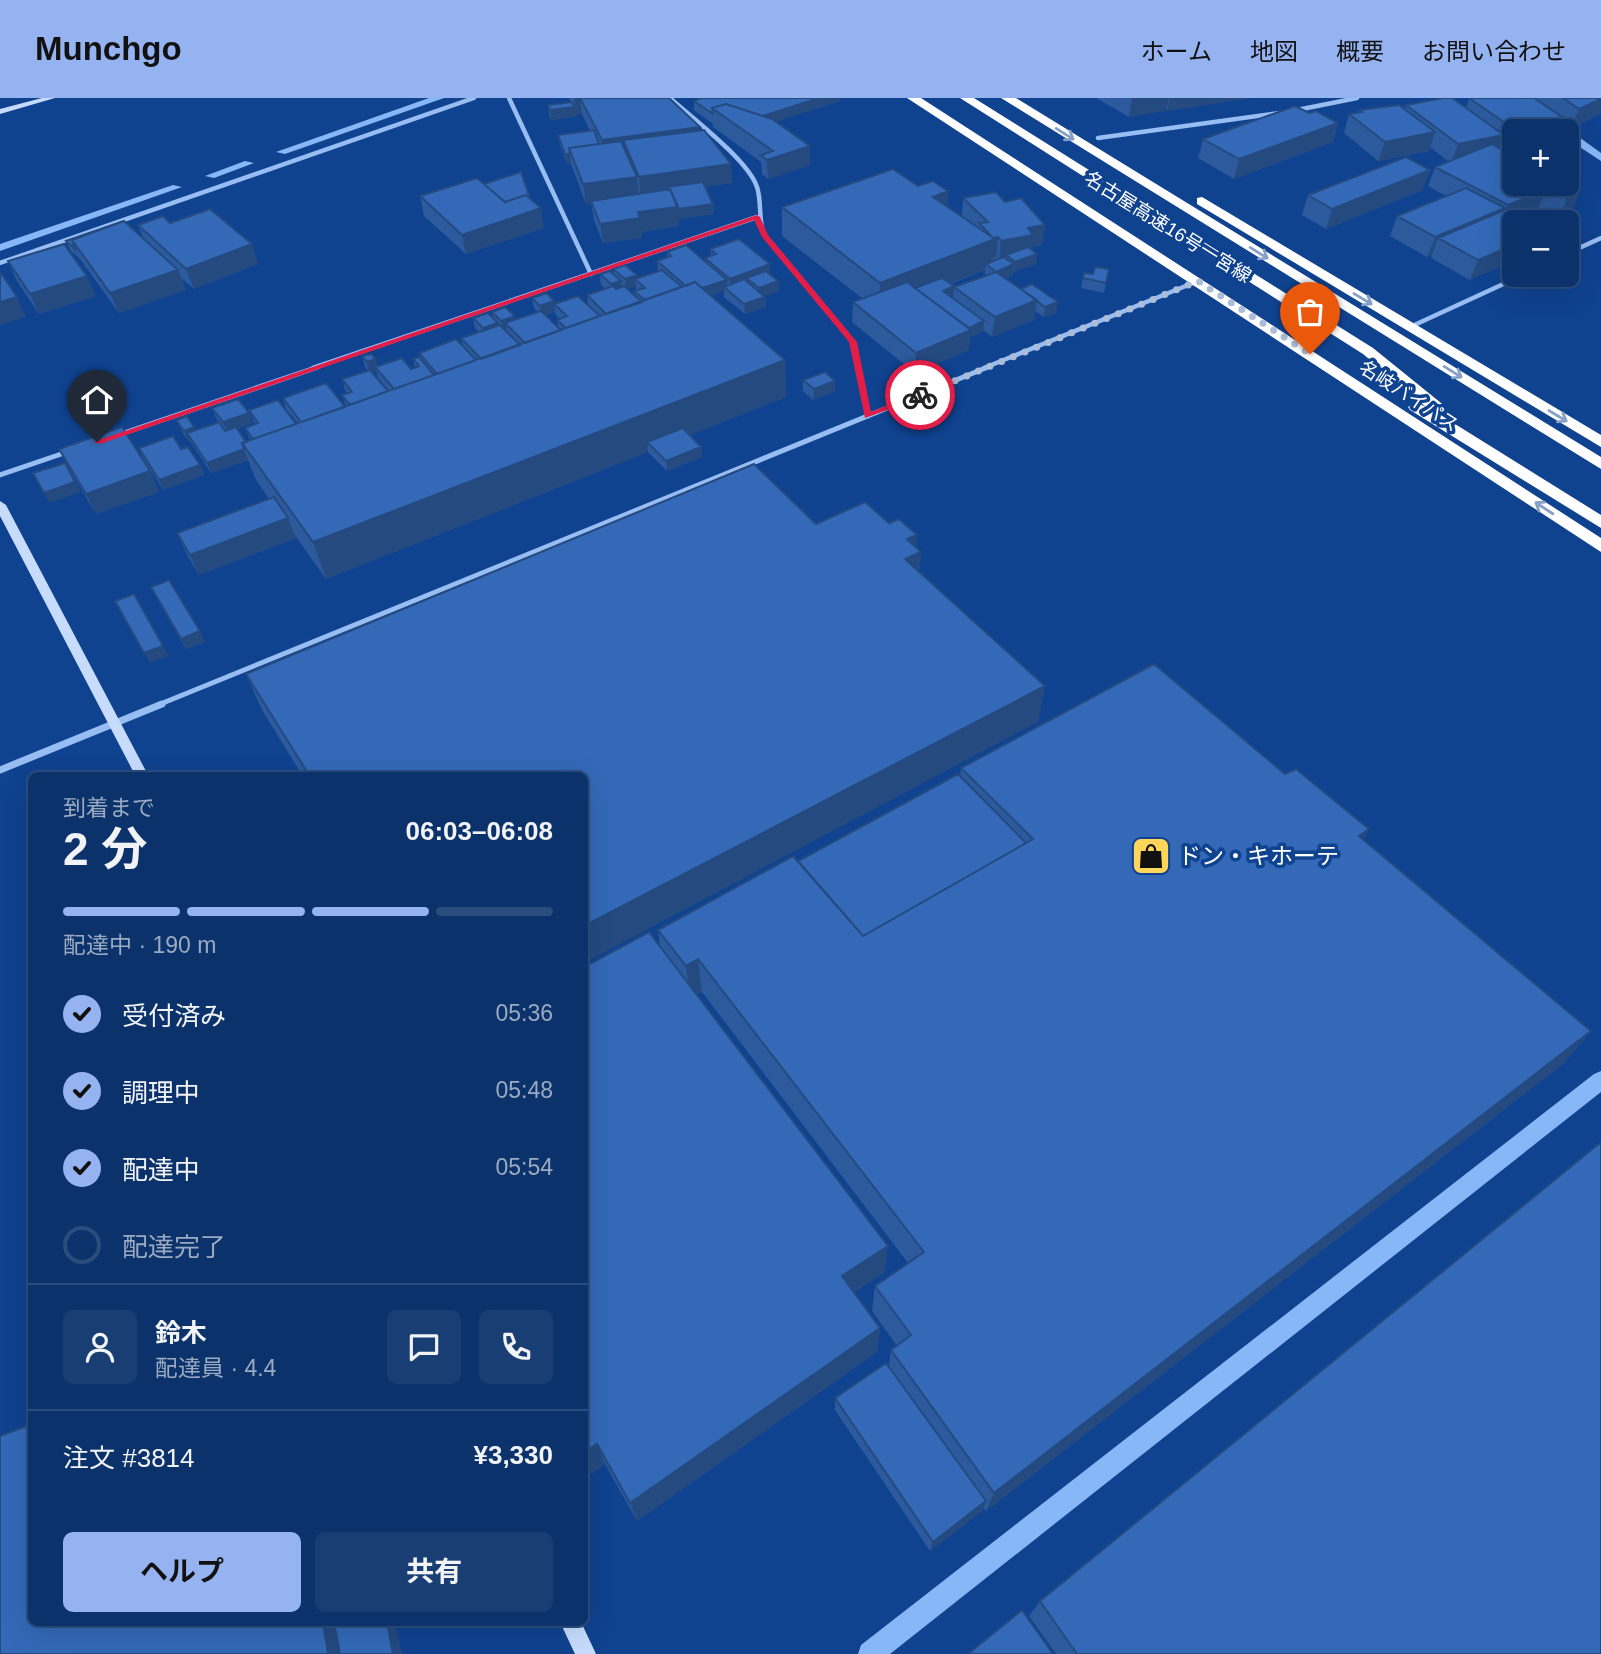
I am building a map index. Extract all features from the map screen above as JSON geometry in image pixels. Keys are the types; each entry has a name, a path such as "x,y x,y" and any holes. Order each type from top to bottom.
{"highway":[{"name":"名岐バイパス","path":"913,98 1601,545"},
{"name":"名古屋高速16号一宮線","path":"927,98 1601,523"},
{"path":"966,98 1368,351 1510,466"},
{"name":"名古屋高速16号一宮線","path":"1007,98 1601,464"},
{"path":"1033,98 1601,442"}],"street":[{"path":"0,112 51,98"},
{"path":"0,263 474,98"},
{"path":"509,98 591,274"},
{"path":"670,98 737,160 757,186 757,217 764,235 853,342 868,416"},
{"path":"1098,138 1287,112 1357,98"},
{"path":"106,439 757,217"},
{"path":"1579,248 1601,238"},
{"path":"0,770 1198,281"},
{"path":"1410,327 1502,284"},
{"path":"0,475 79,448"},
{"path":"0,505 140,772"},
{"path":"572,1626 586,1654"}],"building":[{"path":"580,98 669,98 700,127 602,140"},
{"path":"702,98 819,98 763,116 726,104 712,108 713,114 694,101"},
{"path":"1452,98 1502,135 1458,144 1406,105"},
{"path":"1469,98 1534,98 1562,117 1502,119"},
{"path":"1563,98 1601,98 1601,99 1579,109"},
{"path":"572,102 575,107 550,110 548,105"},
{"path":"726,104 772,119 810,146 767,160 761,155 773,151 712,108"},
{"path":"1399,105 1435,132 1385,142 1349,114 1362,112 1359,110"},
{"path":"1295,106 1309,113 1316,111 1338,123 1239,159 1203,139"},
{"path":"594,130 599,144 569,148 570,154 565,154 558,135"},
{"path":"704,130 731,164 639,177 623,140"},
{"path":"621,141 637,177 583,184 569,148"},
{"path":"1492,144 1502,150 1502,196 1530,196 1508,205 1435,167"},
{"path":"1406,157 1430,170 1332,209 1308,195"},
{"path":"893,169 918,186 933,181 948,191 933,197 995,239 880,283 782,207"},
{"path":"521,172 530,198 526,195 505,202 484,184"},
{"path":"477,178 505,202 526,195 541,208 462,235 420,196"},
{"path":"703,182 713,204 678,209 667,187"},
{"path":"1466,188 1505,208 1435,237 1397,216"},
{"path":"670,189 678,207 638,212 640,218 600,224 591,201"},
{"path":"996,192 1005,202 1021,198 1045,225 1028,228 1033,235 1001,241 998,237 993,238 979,223 988,222 963,198"},
{"path":"210,209 252,244 186,269 138,225 163,216 170,223"},
{"path":"1502,211 1502,250 1478,260 1438,238"},
{"path":"124,221 178,270 110,293 72,240"},
{"path":"121,222 72,240 75,249 66,241"},
{"path":"739,239 770,264 730,279 705,258 716,254 710,249"},
{"path":"64,244 87,276 30,294 8,261"},
{"path":"686,245 727,280 702,288 695,282 686,286 657,261 671,256 667,252"},
{"path":"1028,247 1037,254 1015,262 1006,255"},
{"path":"1003,257 1014,264 996,272 986,264"},
{"path":"625,265 637,275 625,279 613,269"},
{"path":"1095,267 1109,269 1106,283 1083,278 1084,273 1093,274"},
{"path":"662,270 682,287 645,300 634,291 645,288 635,279"},
{"path":"610,271 621,281 611,284 600,274"},
{"path":"766,271 778,281 759,288 746,278"},
{"path":"996,272 1037,300 995,317 954,287"},
{"path":"1,273 17,297 0,302"},
{"path":"942,278 954,286 943,291 984,321 969,328 915,288"},
{"path":"744,279 765,297 744,304 724,287"},
{"path":"695,282 785,360 313,542 242,443"},
{"path":"907,282 971,330 916,353 853,302"},
{"path":"1032,284 1058,302 1045,307 1021,289"},
{"path":"613,286 616,289 624,286 642,302 606,314 587,295"},
{"path":"547,293 554,301 540,306 532,298"},
{"path":"578,296 600,316 566,328 557,320 567,316 554,304"},
{"path":"505,307 515,316 501,321 492,312"},
{"path":"541,311 561,330 525,343 505,323"},
{"path":"488,313 498,323 483,328 473,318"},
{"path":"500,325 520,345 481,359 461,338"},
{"path":"456,339 476,360 437,374 419,353"},
{"path":"371,354 376,359 367,362 362,356"},
{"path":"419,357 434,375 394,389 375,367 402,358 411,369 419,366 413,359"},
{"path":"370,370 388,391 350,405 342,395 352,392 342,379"},
{"path":"825,372 835,381 814,389 803,380"},
{"path":"326,383 345,407 301,422 283,398"},
{"path":"238,399 249,413 223,422 212,408"},
{"path":"278,400 296,424 253,439 245,428 258,423 249,410"},
{"path":"187,416 194,427 184,431 176,420"},
{"path":"219,422 225,431 236,427 246,442 242,443 244,449 207,463 187,433"},
{"path":"122,427 150,471 86,494 59,449"},
{"path":"683,428 701,447 666,461 647,442"},
{"path":"173,436 181,449 188,447 200,465 159,480 139,448"},
{"path":"65,463 75,482 44,493 33,473"},
{"path":"754,464 816,524 865,502 889,523 899,519 917,535 907,539 921,552 905,559 1045,686 588,924 588,772 307,772 246,674"},
{"path":"274,497 288,518 190,555 177,533"},
{"path":"169,580 200,631 181,639 151,587"},
{"path":"134,594 163,646 144,653 115,601"},
{"path":"1154,664 1285,774 1296,769 1369,829 1359,836 1591,1031 994,1493 891,1350 911,1335 875,1286 924,1252 698,959 686,966 658,930 793,856 863,936 1033,839 961,768"},
{"path":"958,774 1026,843 863,936 798,861"},
{"path":"649,932 888,1246 842,1276 880,1328 630,1503 597,1444 588,1450 588,965"},
{"path":"1601,1142 1601,1654 1077,1654 1040,1601"},
{"path":"886,1363 986,1501 933,1542 835,1398"},
{"path":"28,1426 28,1626 324,1626 328,1654 0,1654 0,1436"},
{"path":"1022,1610 1053,1654 968,1654"},
{"path":"335,1626 388,1626 393,1654 340,1654"}],"waterway":[{"path":"281,152 439,98"},
{"path":"1518,98 1547,119"},
{"path":"1579,142 1601,158"},
{"path":"210,176 249,163"},
{"path":"0,248 177,187"},
{"path":"870,1654 1601,1080"}],"way so far":[{"path":"920,395 1198,281 1310,354"}],"place":[{"name":"ドン・キホーテ","path":"1151,856"}],"route":[{"path":"97,442 757,217 764,235 853,342 868,416 920,395"}]}
